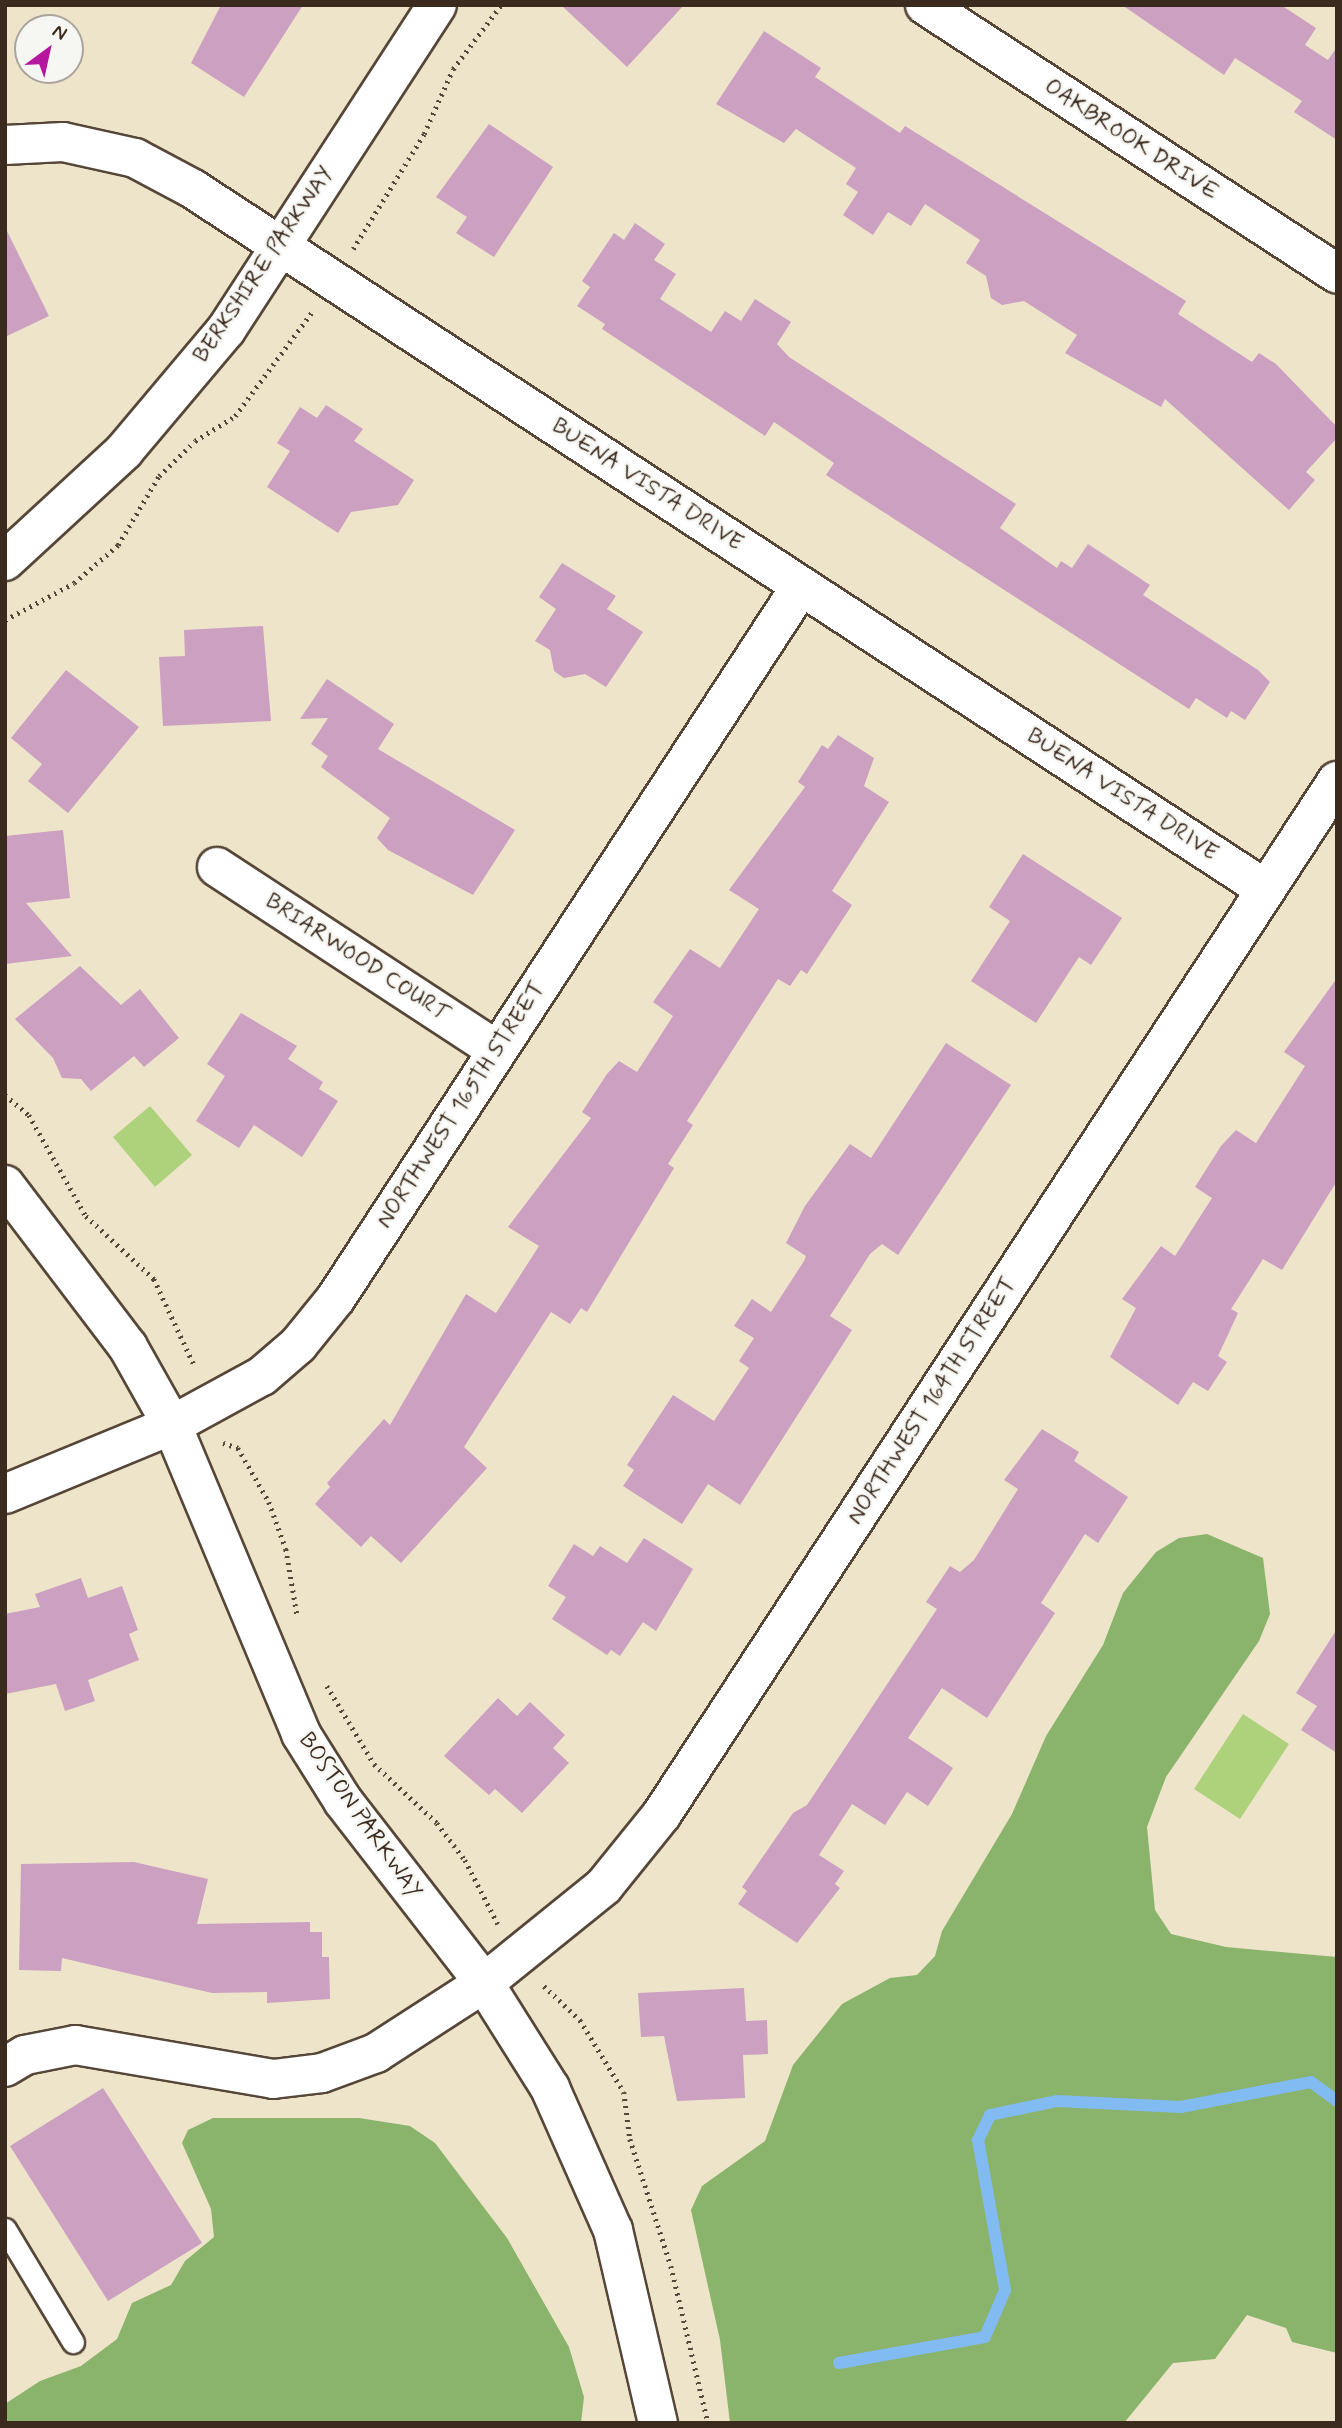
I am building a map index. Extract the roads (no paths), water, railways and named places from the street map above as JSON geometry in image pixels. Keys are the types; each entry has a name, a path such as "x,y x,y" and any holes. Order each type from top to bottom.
{"street":[{"name":"BERKSHIRE PARKWAY","path":"5,561 70,506 168,402 282,246 437,5"},
{"name":"OAKBROOK DRIVE","path":"925,5 1337,274"},
{"name":"BUENA VISTA DRIVE","path":"5,145 63,142 135,158 282,246 1265,889"},
{"name":"NORTHWEST 165TH STREET","path":"5,1494 173,1425 207,1407 262,1376 313,1326 801,586"},
{"name":"NORTHWEST 164TH STREET","path":"5,2067 25,2055 75,2045 273,2079 322,2073 376,2053 484,1983 604,1886 662,1814 1337,780"},
{"name":"BRIARWOOD COURT","path":"217,867 496,1050"},
{"name":"BOSTON PARKWAY","path":"5,1185 128,1346 173,1425 301,1734 343,1801 484,1983 585,2157 628,2280 658,2423"}],"lane":[{"path":"5,2229 73,2342"}],"waterway":[{"path":"839,2363 985,2337 1005,2290 978,2140 990,2115 1057,2101 1181,2107 1311,2082 1337,2101"}]}
